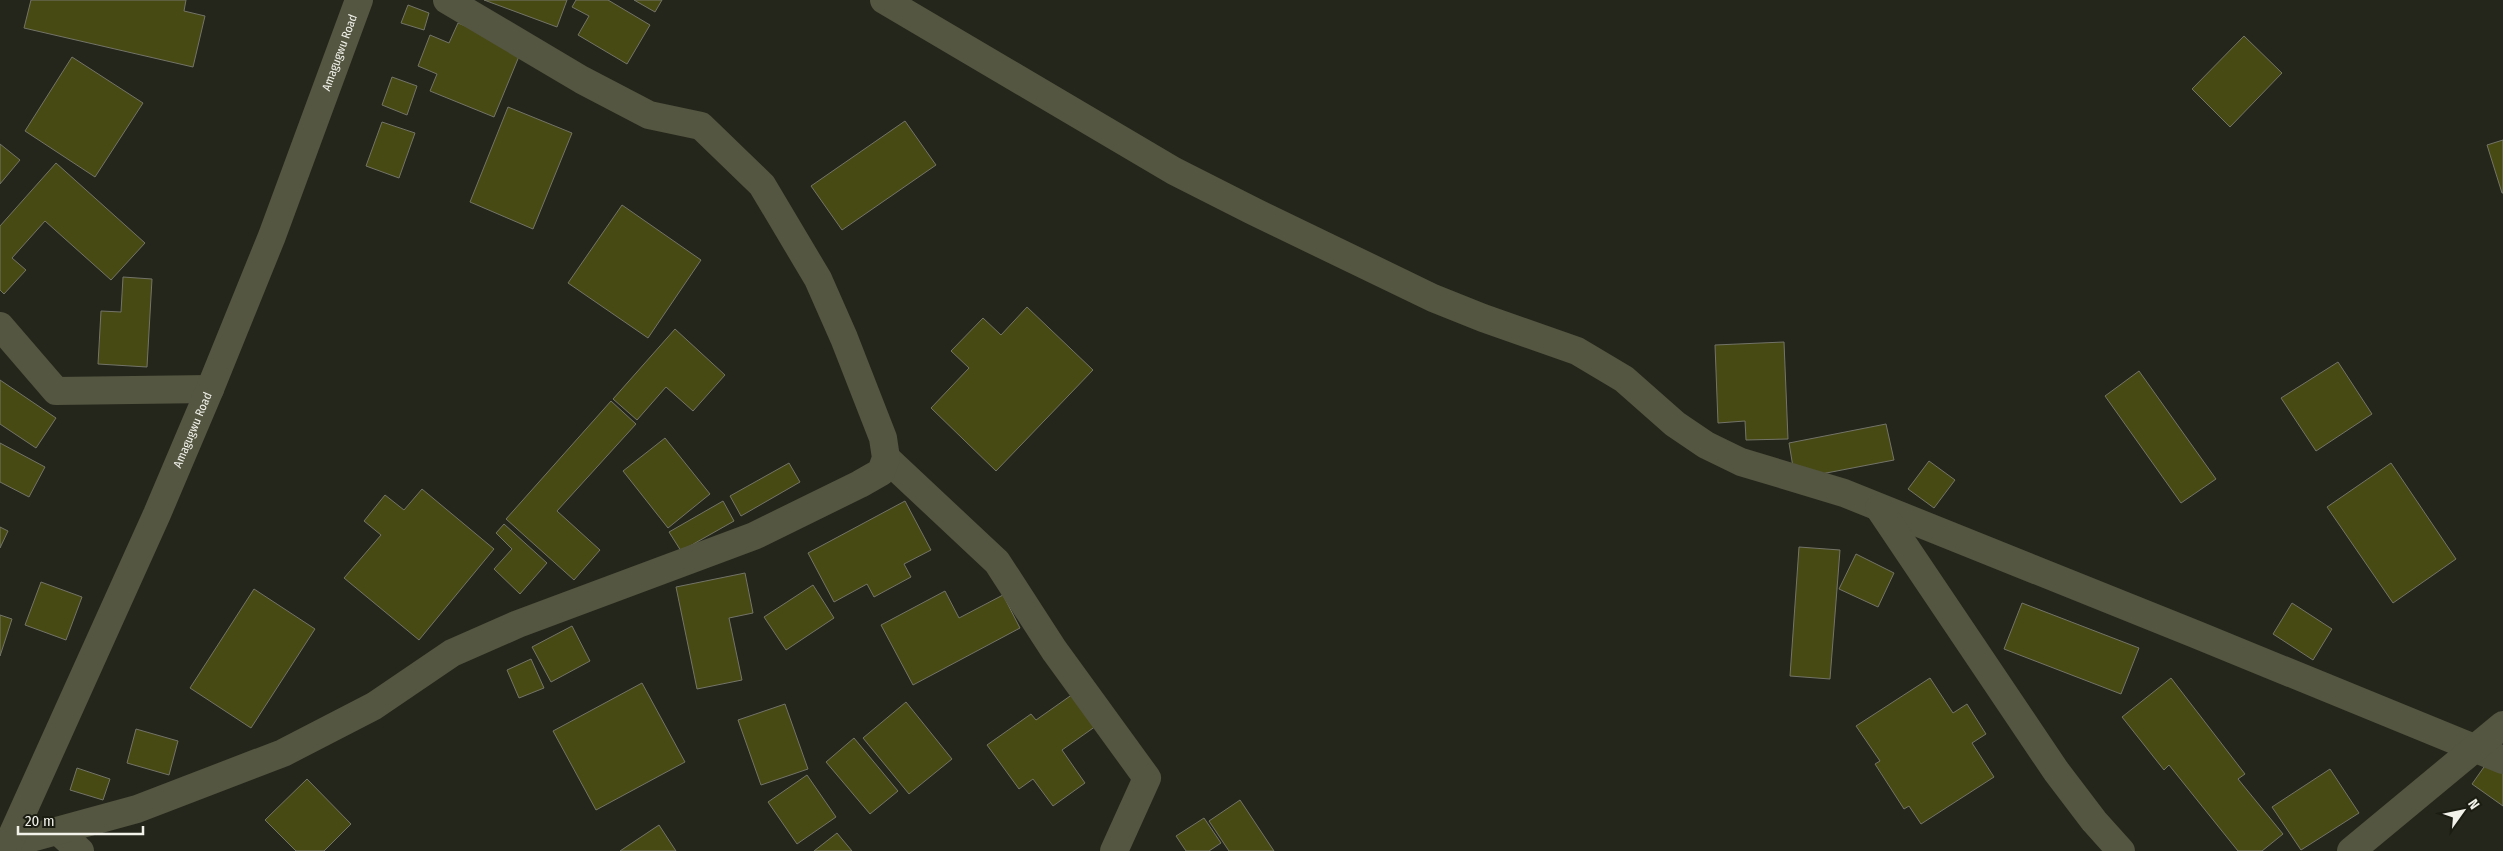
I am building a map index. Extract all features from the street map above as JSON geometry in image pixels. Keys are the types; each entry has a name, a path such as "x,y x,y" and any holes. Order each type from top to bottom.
{"street":[{"name":"Amagugwu Road","path":"7,848 56,734 157,514 210,389 272,236 359,0"},
{"path":"7,848 58,831 138,809 283,754 374,706 452,653 518,624 754,536 881,472 886,458 883,438 818,278 762,185 702,126 649,115 582,80 447,0"},
{"path":"884,0 1174,171 1433,298 1482,318 1577,351 1624,379 1675,424 1706,445 1741,462 1844,493 2503,760"},
{"path":"0,326 56,391 210,389"},
{"path":"886,458 997,562 1054,650 1147,778 1114,851"},
{"path":"1879,508 2056,771 2094,821 2121,851"},
{"path":"2351,851 2474,747 2503,725"},
{"path":"58,831 80,851"}],"building":[{"path":"31,0 186,0 184,11 205,16 193,67 24,28"},
{"path":"484,0 567,0 557,27"},
{"path":"576,0 608,0 650,25 627,64 578,35 589,16 572,7"},
{"path":"634,0 662,0 655,12"},
{"path":"408,5 429,13 424,30 401,23"},
{"path":"458,23 522,49 494,117 430,91 437,74 418,66 430,35 449,43"},
{"path":"2244,36 2282,73 2230,127 2192,89"},
{"path":"72,57 143,103 95,177 25,131"},
{"path":"392,77 417,86 407,115 382,105"},
{"path":"508,107 572,133 533,229 470,202"},
{"path":"905,121 936,165 842,230 811,186"},
{"path":"382,122 415,133 399,178 366,166"},
{"path":"2503,140 2503,193 2502,193 2487,145"},
{"path":"0,144 20,160 0,184"},
{"path":"56,163 145,243 111,280 45,221 12,258 26,270 4,294 0,290 0,226"},
{"path":"622,205 701,260 648,338 568,283"},
{"path":"123,277 152,279 147,367 98,364 101,311 121,312"},
{"path":"1027,307 1093,370 996,471 931,408 969,368 951,351 983,318 1001,335"},
{"path":"675,329 725,375 693,411 666,387 637,420 613,399"},
{"path":"1784,342 1788,439 1746,440 1745,421 1718,423 1715,345"},
{"path":"2338,362 2372,414 2316,451 2281,398"},
{"path":"2139,371 2216,479 2181,503 2105,396"},
{"path":"0,380 56,418 36,448 0,424"},
{"path":"611,401 636,424 557,511 600,550 574,580 506,519"},
{"path":"1886,424 1894,460 1795,479 1789,443"},
{"path":"665,438 710,494 668,528 623,471"},
{"path":"0,443 45,467 29,497 0,482"},
{"path":"1929,461 1955,480 1934,508 1908,489"},
{"path":"789,463 800,482 741,516 730,496"},
{"path":"2391,463 2456,559 2393,603 2327,507"},
{"path":"422,489 494,549 419,640 344,578 381,535 364,521 385,495 404,510"},
{"path":"723,501 734,521 681,551 669,532"},
{"path":"905,501 931,550 904,564 911,577 874,597 867,584 834,602 808,553"},
{"path":"504,524 547,563 520,594 494,569 512,549 496,533"},
{"path":"0,527 8,531 0,548"},
{"path":"1799,547 1840,550 1830,679 1790,676"},
{"path":"1856,554 1894,573 1878,607 1839,589"},
{"path":"745,573 753,613 729,618 742,680 697,689 676,587"},
{"path":"41,582 82,597 66,640 25,625"},
{"path":"813,585 834,618 786,650 764,617"},
{"path":"254,589 315,629 251,728 190,688"},
{"path":"945,591 959,618 1003,595 1020,628 913,685 881,625"},
{"path":"2022,603 2139,648 2121,694 2004,649"},
{"path":"2292,603 2332,629 2313,660 2273,634"},
{"path":"0,615 12,619 0,656"},
{"path":"572,626 590,661 551,682 532,647"},
{"path":"531,659 544,688 519,698 507,670"},
{"path":"1930,678 1953,713 1967,704 1986,734 1972,743 1994,777 1921,824 1909,806 1904,809 1875,764 1880,761 1856,726"},
{"path":"2171,678 2245,774 2238,779 2283,834 2262,851 2238,851 2169,765 2164,770 2122,717"},
{"path":"642,683 685,762 596,810 553,731"},
{"path":"1073,694 1096,726 1062,750 1085,783 1053,806 1033,779 1019,789 987,745 1031,714 1036,720"},
{"path":"906,702 952,759 909,794 863,738"},
{"path":"785,704 808,769 761,785 738,720"},
{"path":"136,729 178,741 169,775 127,763"},
{"path":"854,738 898,791 870,814 826,762"},
{"path":"2491,757 2503,766 2503,806 2472,784"},
{"path":"77,768 110,779 103,800 70,790"},
{"path":"2330,769 2359,813 2301,850 2272,807"},
{"path":"807,775 836,817 797,844 768,802"},
{"path":"307,779 351,824 324,851 296,851 265,820"},
{"path":"1240,800 1274,851 1229,851 1209,821"},
{"path":"1204,818 1221,843 1209,851 1186,851 1176,836"},
{"path":"659,825 676,851 620,851"},
{"path":"837,833 852,851 814,851"}]}
